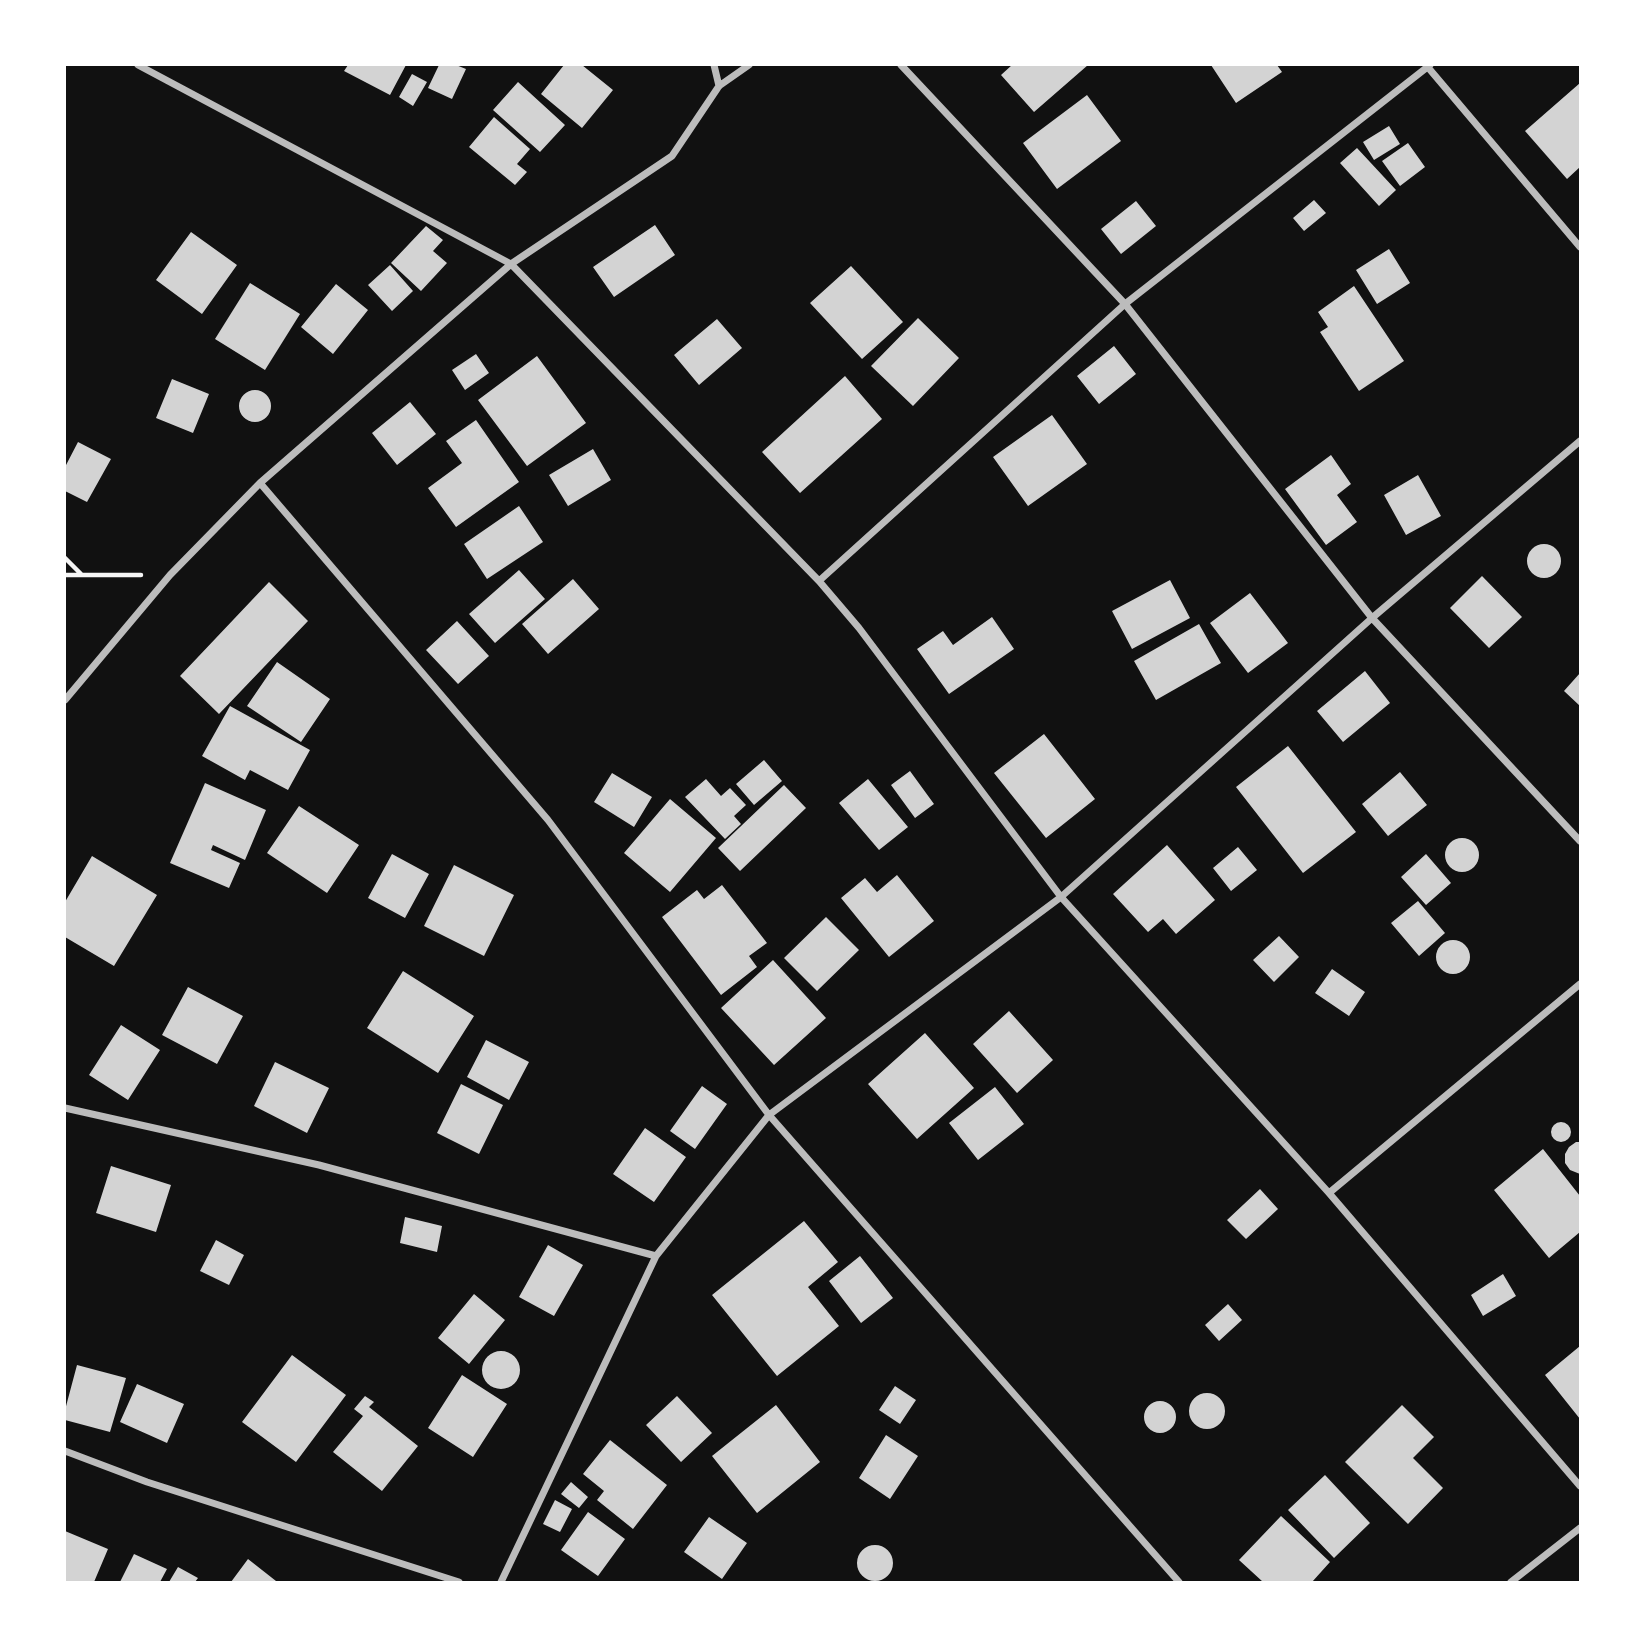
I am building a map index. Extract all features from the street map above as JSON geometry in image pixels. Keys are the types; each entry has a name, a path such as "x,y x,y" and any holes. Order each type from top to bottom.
{"street":[{"path":"138,65 511,264 819,581 859,628 1061,897 1329,1193 1580,1486"},
{"path":"714,65 719,86"},
{"path":"65,699 170,575 260,483 511,264 672,156 719,86 749,65"},
{"path":"901,65 1125,304 1372,618 1580,841"},
{"path":"819,581 1125,304 1428,65 1580,247"},
{"path":"501,1582 656,1256 769,1115 1061,897 1372,618 1580,441"},
{"path":"260,483 548,820 769,1115 1179,1582"},
{"path":"1329,1193 1580,984"},
{"path":"65,1108 319,1165 656,1256"},
{"path":"65,1451 147,1482 459,1582"},
{"path":"1511,1582 1580,1528"}],"path":[{"path":"65,558 81,575"},
{"path":"65,575 170,575"}],"building":[{"path":"348,65 406,65 390,95 344,71"},
{"path":"439,65 456,65 466,69 452,99 428,88"},
{"path":"564,65 582,65 613,90 582,128 541,94"},
{"path":"1012,65 1088,65 1034,112 1001,75"},
{"path":"1211,65 1277,65 1282,72 1236,103"},
{"path":"412,74 427,82 413,106 399,97"},
{"path":"518,82 565,125 540,152 493,110"},
{"path":"1580,83 1580,167 1567,179 1525,131"},
{"path":"1087,95 1121,141 1057,189 1023,143"},
{"path":"494,117 530,149 517,164 527,172 515,185 469,147"},
{"path":"1389,126 1400,144 1374,160 1363,142"},
{"path":"1408,143 1425,167 1400,186 1382,161"},
{"path":"1357,148 1396,190 1379,206 1340,163"},
{"path":"1314,200 1326,213 1304,231 1293,218"},
{"path":"1136,201 1156,226 1121,254 1101,229"},
{"path":"655,225 675,255 614,297 593,267"},
{"path":"426,226 443,240 433,251 447,263 421,291 391,263"},
{"path":"191,232 237,265 202,314 156,280"},
{"path":"1389,249 1410,283 1377,304 1356,270"},
{"path":"390,265 413,291 392,311 368,285"},
{"path":"851,266 903,322 862,359 810,303"},
{"path":"250,283 300,314 265,370 215,339"},
{"path":"336,284 368,310 333,354 301,327"},
{"path":"1354,286 1404,361 1359,391 1320,332 1328,327 1318,312"},
{"path":"918,318 959,358 913,406 871,366"},
{"path":"717,319 742,348 699,385 674,355"},
{"path":"1114,346 1136,374 1099,404 1077,376"},
{"path":"476,354 489,373 465,390 452,370"},
{"path":"537,356 586,423 527,466 478,400"},
{"path":"845,376 882,419 800,493 762,452"},
{"path":"172,379 209,394 193,433 156,418"},
{"path":"255,390 266,395 271,406 266,417 255,422 244,417 239,406 244,395"},
{"path":"410,402 436,434 397,465 372,433"},
{"path":"1052,415 1087,464 1028,506 993,457"},
{"path":"476,420 519,482 456,527 428,488 462,463 446,441"},
{"path":"78,442 111,459 87,502 65,491 65,467"},
{"path":"593,449 611,480 568,506 549,475"},
{"path":"1331,455 1351,484 1337,495 1357,522 1326,545 1285,489"},
{"path":"1418,475 1441,516 1406,535 1384,495"},
{"path":"519,506 543,542 487,579 464,544"},
{"path":"1544,544 1556,549 1561,561 1556,573 1544,578 1532,573 1527,561 1532,549"},
{"path":"519,570 545,599 495,643 469,614"},
{"path":"1482,576 1522,617 1489,648 1450,608"},
{"path":"573,579 599,609 548,654 522,624"},
{"path":"1170,580 1190,618 1132,649 1112,611"},
{"path":"269,582 308,621 219,714 180,676"},
{"path":"1250,593 1288,643 1248,673 1210,623"},
{"path":"992,617 1014,649 949,694 917,649 943,631 953,645"},
{"path":"457,621 489,656 458,684 426,650"},
{"path":"1199,624 1221,663 1156,700 1134,661"},
{"path":"277,662 330,699 301,742 247,706"},
{"path":"1365,671 1390,703 1343,742 1317,711"},
{"path":"1580,673 1580,706 1564,691"},
{"path":"230,706 310,750 288,790 250,770 245,780 202,756"},
{"path":"1044,734 1095,799 1046,838 994,773"},
{"path":"1288,746 1356,832 1303,873 1236,787"},
{"path":"764,760 782,781 754,805 736,784"},
{"path":"910,771 934,804 915,818 891,785"},
{"path":"1400,772 1427,805 1388,836 1362,804"},
{"path":"612,773 652,797 634,827 594,802"},
{"path":"706,779 721,796 730,788 746,805 734,816 741,824 725,839 685,797"},
{"path":"868,779 908,827 879,850 839,803"},
{"path":"205,783 266,810 245,860 213,845 211,850 240,863 229,888 170,863"},
{"path":"784,785 806,808 740,871 718,848"},
{"path":"670,799 716,838 670,892 624,853"},
{"path":"299,806 359,845 327,893 267,853"},
{"path":"1462,838 1474,843 1479,855 1474,867 1462,872 1450,867 1445,855 1450,843"},
{"path":"1167,845 1215,900 1176,934 1163,919 1148,932 1113,894"},
{"path":"1238,847 1257,870 1231,891 1213,868"},
{"path":"392,854 429,874 405,918 368,898"},
{"path":"1426,854 1451,883 1426,905 1401,877"},
{"path":"92,856 157,895 114,966 65,937 65,902"},
{"path":"454,865 514,895 484,956 424,926"},
{"path":"897,875 934,921 889,957 841,898 865,878 877,892"},
{"path":"722,885 767,943 749,956 757,967 721,995 662,917 697,890 704,899"},
{"path":"1418,901 1445,933 1419,956 1391,923"},
{"path":"826,917 859,950 817,991 784,958"},
{"path":"1279,936 1299,957 1274,982 1253,960"},
{"path":"1453,940 1465,945 1470,957 1465,969 1453,974 1441,969 1436,957 1441,945"},
{"path":"773,960 826,1018 774,1065 721,1008"},
{"path":"1332,969 1365,992 1349,1016 1315,993"},
{"path":"403,971 474,1016 438,1073 367,1028"},
{"path":"188,987 243,1016 217,1064 162,1035"},
{"path":"1009,1011 1053,1060 1017,1093 973,1044"},
{"path":"121,1025 160,1050 128,1100 89,1075"},
{"path":"925,1033 974,1088 917,1139 868,1084"},
{"path":"486,1040 529,1062 509,1100 467,1077"},
{"path":"275,1062 329,1088 307,1133 254,1106"},
{"path":"461,1084 503,1105 479,1154 437,1133"},
{"path":"702,1086 727,1104 695,1149 670,1131"},
{"path":"995,1087 1024,1124 978,1160 949,1123"},
{"path":"1557,1122 1565,1122 1571,1132 1565,1142 1557,1142 1551,1136 1551,1128"},
{"path":"645,1128 686,1157 654,1202 613,1174"},
{"path":"1576,1142 1580,1142 1580,1174 1570,1170 1565,1163 1565,1154"},
{"path":"1543,1149 1580,1196 1580,1232 1549,1258 1494,1190"},
{"path":"111,1166 171,1185 156,1232 96,1213"},
{"path":"1260,1189 1278,1209 1246,1239 1227,1220"},
{"path":"405,1217 442,1226 437,1252 400,1243"},
{"path":"804,1221 838,1262 808,1287 839,1326 777,1376 712,1295"},
{"path":"216,1240 244,1255 229,1285 200,1271"},
{"path":"548,1245 583,1265 554,1316 519,1297"},
{"path":"860,1256 893,1298 861,1323 829,1281"},
{"path":"1503,1274 1516,1296 1483,1316 1471,1295"},
{"path":"474,1294 505,1320 469,1364 438,1338"},
{"path":"1228,1304 1242,1320 1219,1341 1205,1325"},
{"path":"1580,1346 1580,1419 1545,1375"},
{"path":"501,1351 514,1357 520,1370 514,1383 501,1389 488,1383 482,1370 488,1357"},
{"path":"292,1355 346,1395 296,1462 242,1422"},
{"path":"77,1365 126,1378 110,1432 65,1420 65,1410"},
{"path":"462,1375 507,1404 473,1457 428,1428"},
{"path":"137,1384 184,1404 167,1443 120,1422"},
{"path":"895,1386 916,1400 900,1424 879,1410"},
{"path":"1207,1393 1220,1398 1225,1411 1220,1424 1207,1429 1194,1424 1189,1411 1194,1398"},
{"path":"365,1396 374,1402 369,1407 418,1446 382,1491 333,1452 363,1416 354,1409"},
{"path":"677,1396 712,1433 681,1462 646,1425"},
{"path":"1160,1401 1171,1406 1176,1417 1171,1428 1160,1433 1149,1428 1144,1417 1149,1406"},
{"path":"776,1405 820,1462 757,1513 712,1456"},
{"path":"1402,1405 1434,1437 1413,1458 1443,1488 1408,1524 1345,1462"},
{"path":"886,1435 918,1456 890,1499 859,1478"},
{"path":"610,1440 667,1485 633,1529 597,1500 604,1491 583,1474"},
{"path":"1325,1475 1370,1523 1334,1558 1288,1510"},
{"path":"571,1482 588,1497 579,1508 561,1494"},
{"path":"555,1500 572,1509 560,1532 543,1524"},
{"path":"588,1512 625,1539 598,1576 561,1550"},
{"path":"1281,1516 1330,1562 1312,1582 1263,1582 1239,1560"},
{"path":"709,1517 747,1543 722,1579 684,1552"},
{"path":"65,1531 108,1549 94,1582 65,1582"},
{"path":"875,1545 888,1550 893,1563 888,1576 875,1581 862,1576 857,1563 862,1550"},
{"path":"134,1554 167,1569 160,1582 120,1582"},
{"path":"248,1559 276,1581 231,1582"},
{"path":"178,1567 198,1578 195,1582 169,1582"}]}
